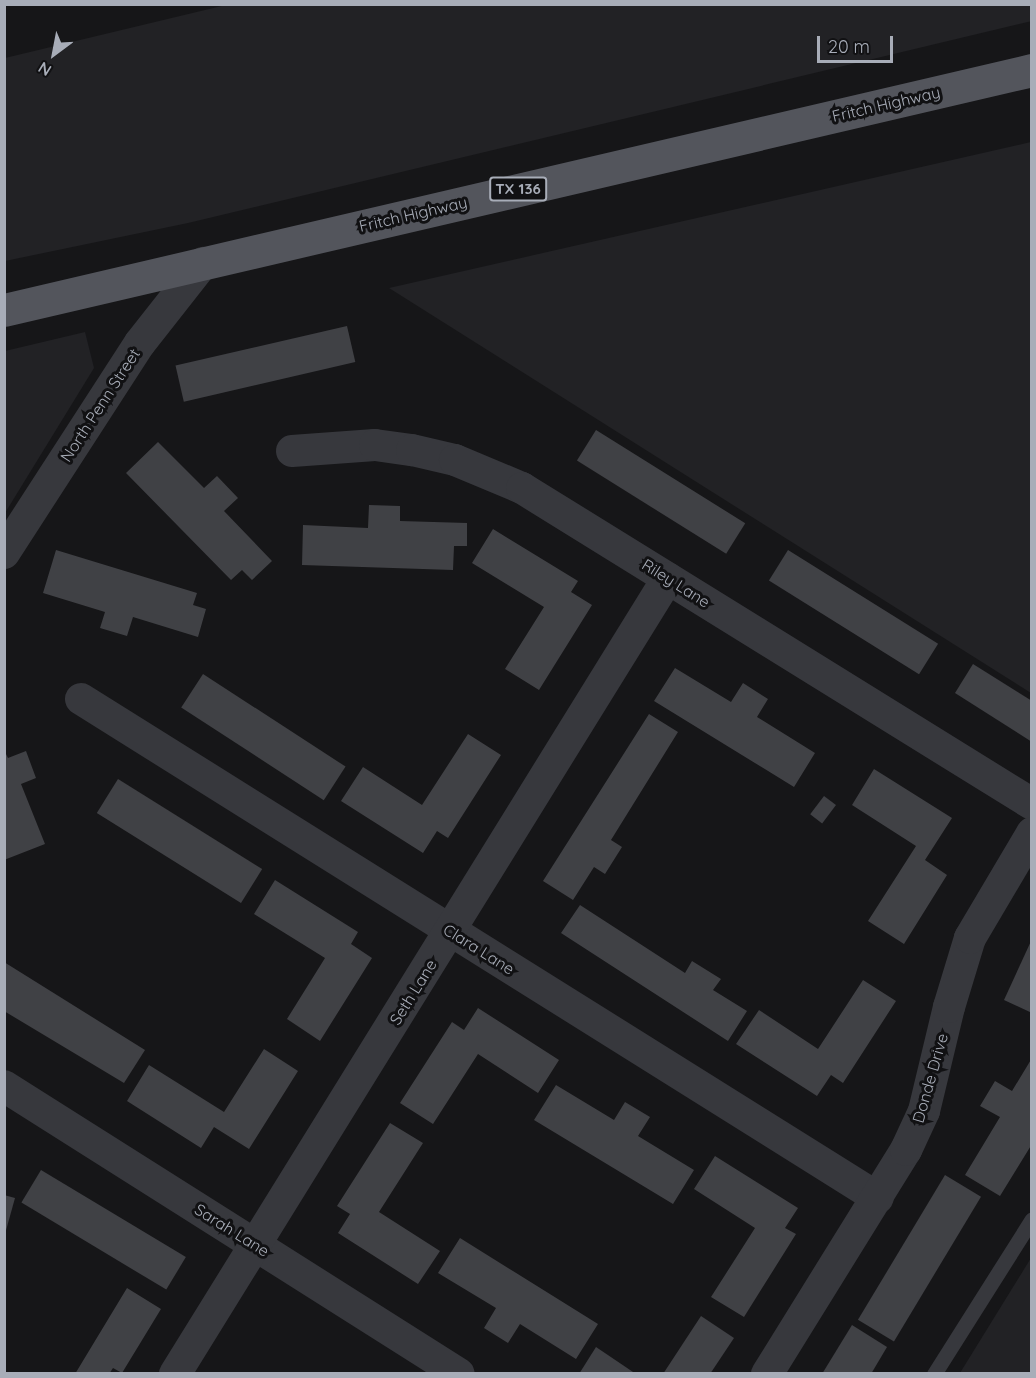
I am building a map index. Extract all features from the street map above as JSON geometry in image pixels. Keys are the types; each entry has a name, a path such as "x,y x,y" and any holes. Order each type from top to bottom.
{"main road":[{"name":"Fritch Highway","path":"4,310 1032,70"}],"street":[{"name":"North Penn Street","path":"4,554 140,343 202,263"},
{"name":"Riley Lane","path":"292,451 375,445 455,460 522,488 1032,804"},
{"name":"Seth Lane","path":"175,1374 668,578"},
{"name":"Clara Lane","path":"81,699 878,1198"},
{"name":"Donde Drive","path":"767,1374 878,1198 924,1111 948,1007 970,938 1032,833"},
{"name":"Sarah Lane","path":"4,1086 459,1374"}],"lane":[{"path":"934,1374 1032,1219"}],"shaded area":[{"path":"230,4 1031,4 1032,21 188,223 5,261 5,58"},
{"path":"1031,142 1031,693 389,288"},
{"path":"85,332 94,368 5,513 5,351"},
{"path":"1031,1258 1031,1373 960,1373"}],"building":[{"path":"347,326 355,362 184,402 176,366"},
{"path":"596,430 745,523 726,554 577,461"},
{"path":"158,442 204,488 217,476 238,498 224,511 272,561 252,580 242,570 231,580 126,473"},
{"path":"369,505 400,506 400,521 467,523 467,546 454,546 453,570 302,565 303,525 368,528"},
{"path":"493,529 578,581 571,592 592,605 539,690 505,669 544,607 472,563"},
{"path":"56,550 197,593 193,605 206,609 198,637 133,617 127,636 100,628 105,612 43,593"},
{"path":"788,550 938,644 919,674 769,581"},
{"path":"973,664 1032,701 1032,742 955,693"},
{"path":"675,668 731,702 743,683 768,699 757,717 815,753 794,787 654,701"},
{"path":"203,674 346,767 324,800 181,708"},
{"path":"649,714 678,732 611,840 622,847 605,874 594,867 573,900 543,881"},
{"path":"468,734 501,755 448,838 437,831 423,853 341,801 363,767 422,805"},
{"path":"4,750 8,758 26,751 36,778 21,784 45,844 4,860"},
{"path":"874,769 952,818 925,860 947,875 904,944 868,921 916,846 852,805"},
{"path":"118,779 262,869 241,903 97,813"},
{"path":"824,796 836,805 822,823 810,814"},
{"path":"275,880 358,932 351,944 372,958 320,1041 287,1019 325,958 254,914"},
{"path":"580,905 685,973 692,961 721,979 713,990 747,1011 728,1041 561,933"},
{"path":"1032,939 1032,1013 1004,1000"},
{"path":"4,962 145,1050 124,1083 4,1011"},
{"path":"863,980 896,1001 843,1083 831,1075 817,1096 736,1044 759,1010 818,1049"},
{"path":"478,1008 559,1060 538,1093 478,1054 433,1124 400,1103 452,1022 464,1030"},
{"path":"264,1049 298,1071 249,1149 214,1127 201,1148 127,1101 149,1065 224,1112"},
{"path":"1032,1058 1032,1144 1000,1196 965,1175 1000,1117 980,1106 995,1081 1012,1091"},
{"path":"556,1085 614,1120 625,1102 650,1117 638,1136 694,1170 673,1204 534,1120"},
{"path":"390,1123 423,1143 379,1212 440,1251 418,1284 338,1233 350,1214 337,1206"},
{"path":"715,1156 798,1208 785,1228 796,1234 744,1317 711,1297 755,1228 694,1189"},
{"path":"41,1170 186,1257 166,1290 21,1203"},
{"path":"945,1175 981,1197 894,1341 858,1320"},
{"path":"4,1195 15,1198 5,1234 4,1233"},
{"path":"460,1238 598,1324 576,1359 520,1324 508,1343 484,1328 496,1308 438,1273"},
{"path":"127,1288 161,1309 122,1373 113,1368 109,1374 75,1374"},
{"path":"701,1316 734,1338 710,1374 663,1374"},
{"path":"852,1325 887,1347 871,1374 822,1374"},
{"path":"596,1347 636,1374 579,1374"}]}
